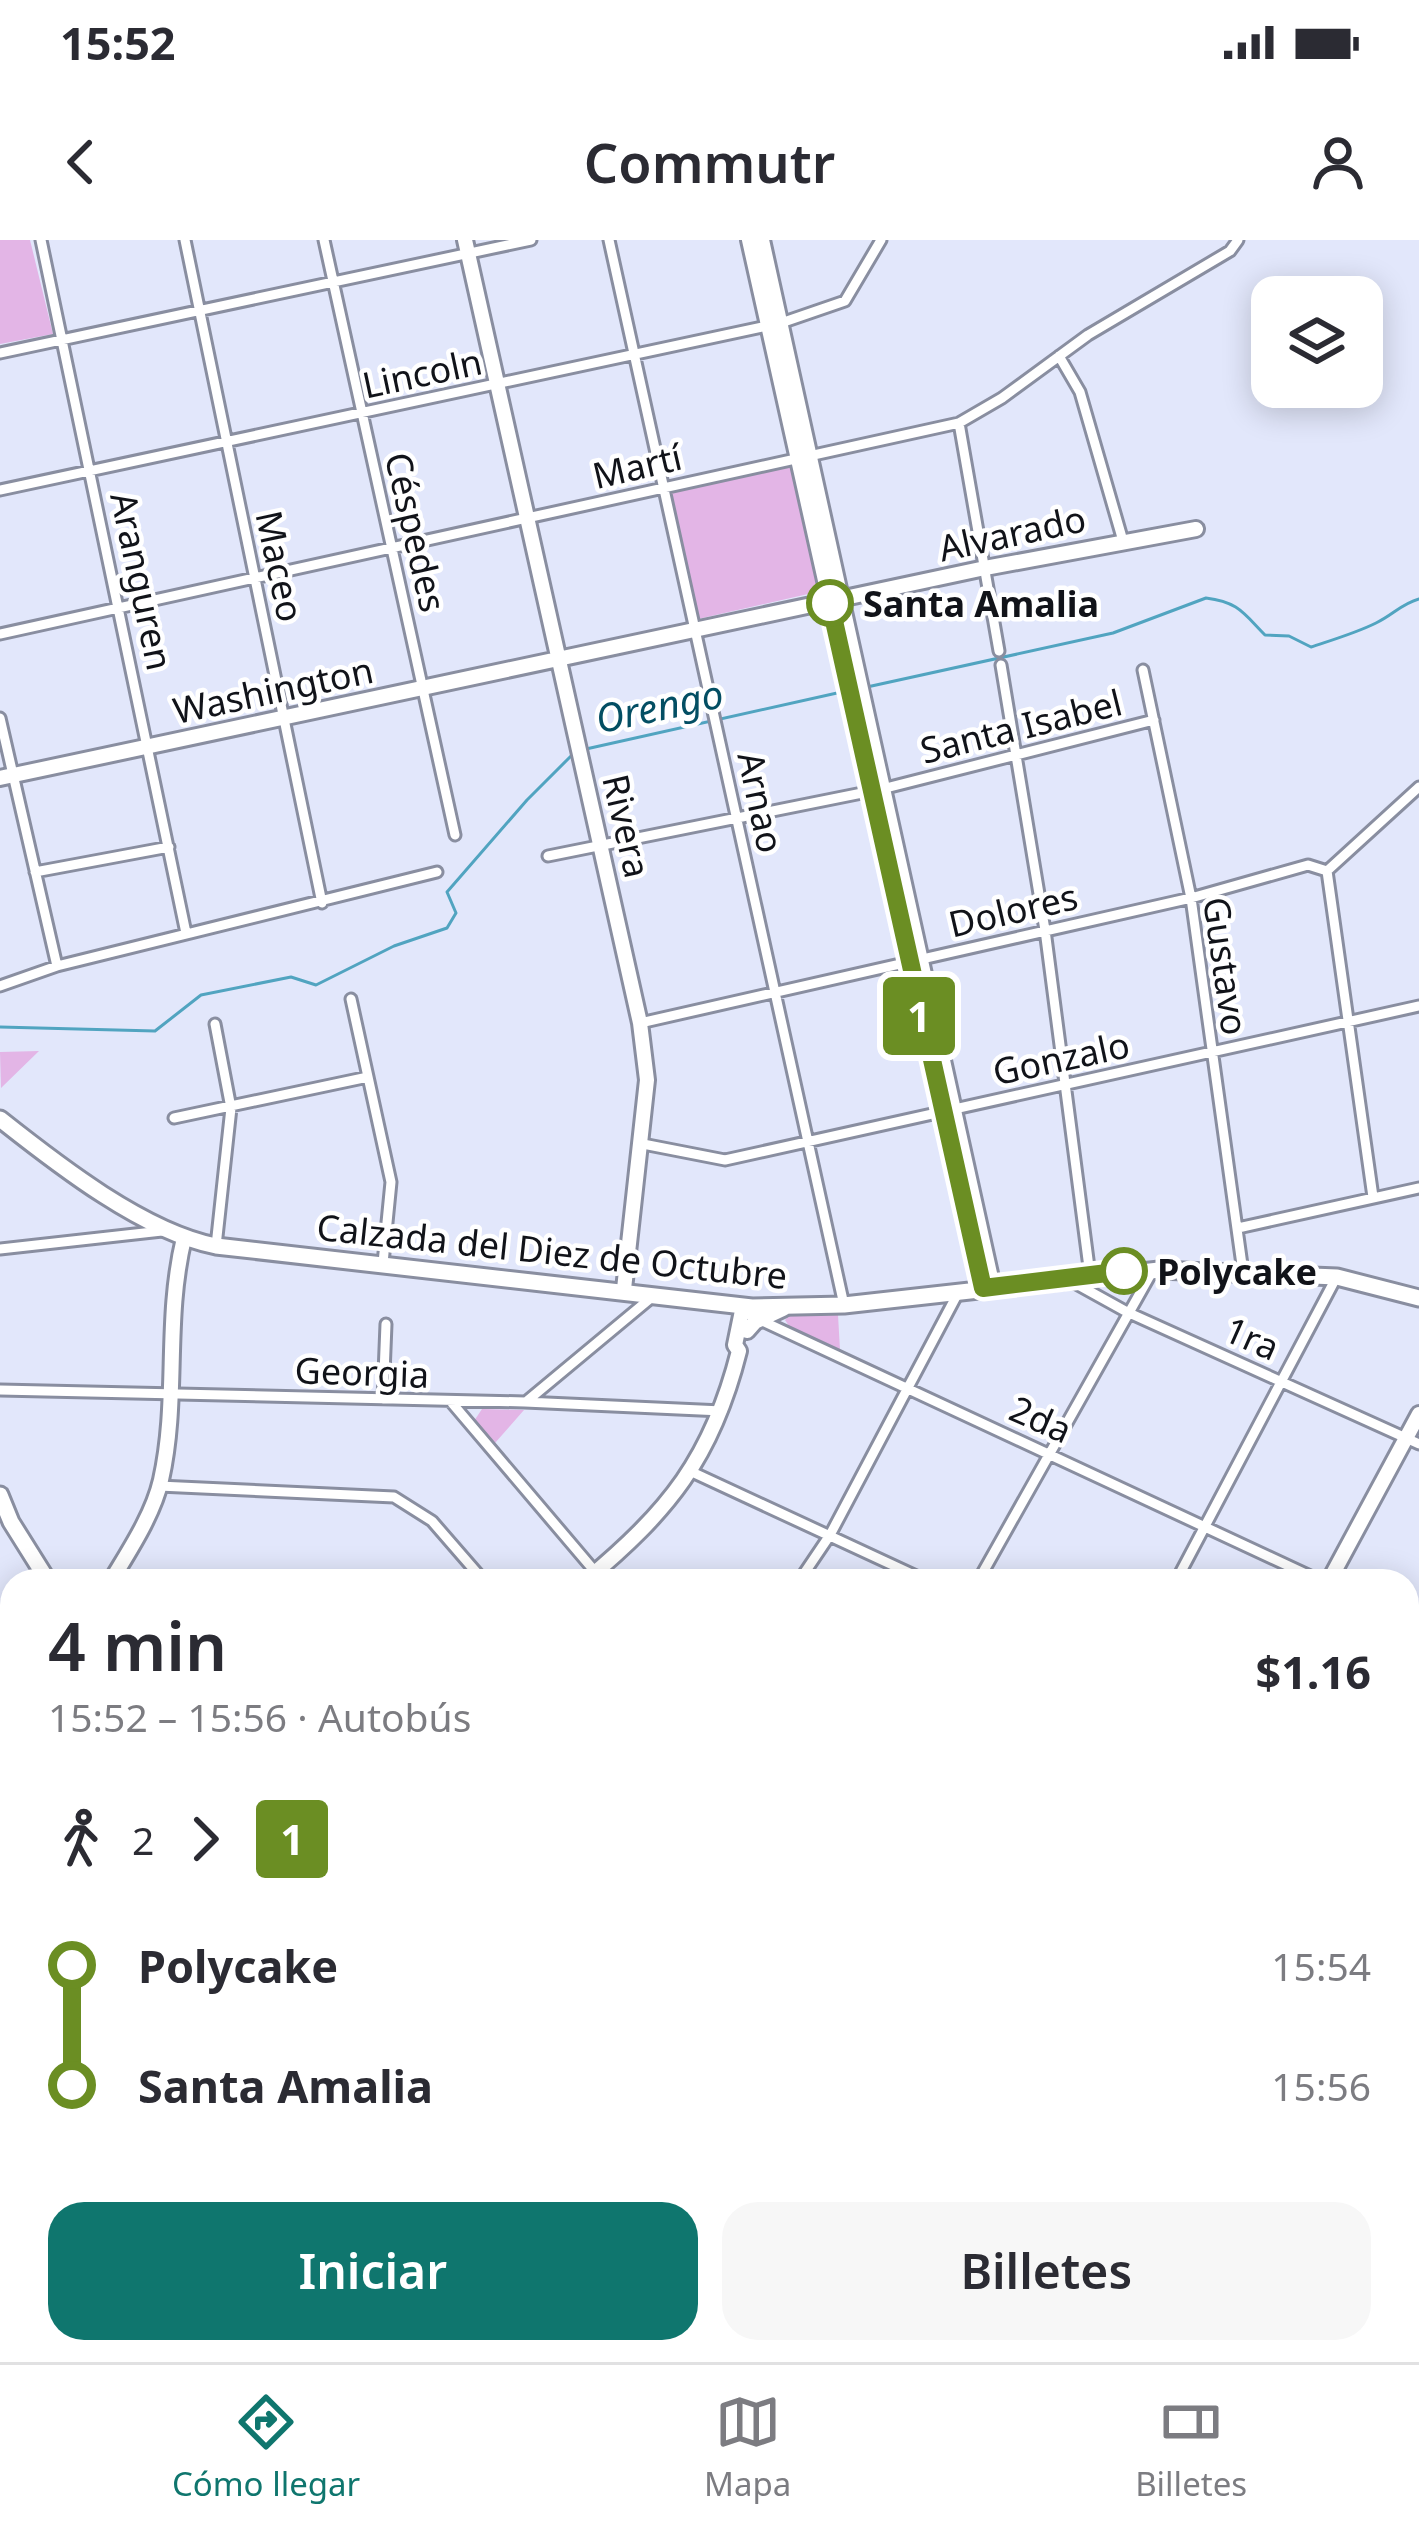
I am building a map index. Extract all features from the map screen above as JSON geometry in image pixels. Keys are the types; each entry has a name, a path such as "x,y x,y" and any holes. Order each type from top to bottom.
{"main road":[{"name":"Calzada del Diez de Octubre","path":"0,1119 130,1211 184,1238 216,1246 624,1289 722,1303 749,1315 788,1307 844,1305 1153,1270 1336,1277 1419,1298"},
{"path":"0,1495 10,1522 40,1569"}],"street":[{"name":"Aranguren","path":"41,240 186,933"},
{"name":"Maceo","path":"184,240 322,903"},
{"name":"Céspedes","path":"324,240 455,835"},
{"path":"0,353 334,282 466,247 531,240"},
{"name":"Arnao","path":"609,240 660,488 844,1305"},
{"path":"749,240 774,325 988,1288"},
{"path":"762,240 774,325"},
{"name":"Lincoln","path":"0,490 774,325 845,301 881,240"},
{"name":"Martí","path":"0,634 959,423 1230,251 1238,240"},
{"name":"Rivera","path":"466,247 640,1022 647,1080 624,1289"},
{"path":"1059,356 1080,392 1123,541"},
{"path":"959,423 999,651"},
{"name":"Alvarado","path":"559,660 985,568 1196,529"},
{"name":"Washington","path":"7,777 559,660"},
{"path":"1001,665 1045,930 1090,1275"},
{"name":"Gustavo","path":"1143,670 1191,898 1243,1272"},
{"path":"0,718 7,777 57,966"},
{"name":"Santa Isabel","path":"548,856 876,790 1154,720"},
{"path":"1373,1197 1327,871 1419,787"},
{"path":"35,872 169,847"},
{"name":"Dolores","path":"640,1022 1191,898 1308,865 1327,871"},
{"path":"0,986 57,966 437,872"},
{"path":"351,999 392,1195 383,1263"},
{"name":"Gonzalo","path":"643,1144 725,1160 1419,1006"},
{"path":"215,1024 231,1108 216,1246"},
{"path":"174,1118 368,1077"},
{"path":"1238,1228 1419,1188"},
{"path":"0,1249 165,1231"},
{"path":"117,1569 159,1486 170,1429 173,1284 184,1238"},
{"path":"985,1569 1153,1270"},
{"path":"1183,1569 1285,1382 1336,1277"},
{"name":"1ra","path":"1066,1278 1127,1312 1413,1441"},
{"path":"807,1569 830,1535 958,1293"},
{"path":"525,1402 657,1294"},
{"path":"604,1569 692,1472 722,1411 739,1351 735,1345 749,1315"},
{"name":"2da","path":"749,1315 1299,1569"},
{"path":"383,1399 386,1324"},
{"name":"Georgia","path":"0,1390 722,1411"},
{"path":"452,1403 588,1569"},
{"path":"1333,1569 1413,1441 1419,1414"},
{"path":"692,1472 902,1569"},
{"path":"159,1486 394,1496 432,1521 474,1569"}],"shaded area":[{"path":"0,240 30,240 53,334 0,344"},
{"path":"784,464 795,471 820,583 817,592 698,619 693,614 667,495 675,488"},
{"path":"39,1051 1,1088 0,1052"},
{"path":"838,1315 840,1350 785,1320 789,1316"},
{"path":"482,1409 524,1410 495,1443 474,1421"}],"waterway":[{"name":"Orengo","path":"867,687 1113,633 1206,598 1234,606 1265,635 1289,636 1311,647 1368,627 1419,599"},
{"name":"Orengo","path":"586,749 846,691"},
{"name":"Orengo","path":"0,1027 155,1031 201,995 291,977 316,985 394,946 447,928 456,913 447,892 572,755"}],"bus line":[{"name":"1","path":"830,603 983,1288 1124,1271"}],"place":[{"name":"Santa Amalia","path":"830,603"},
{"name":"Polycake","path":"1124,1271"}]}
